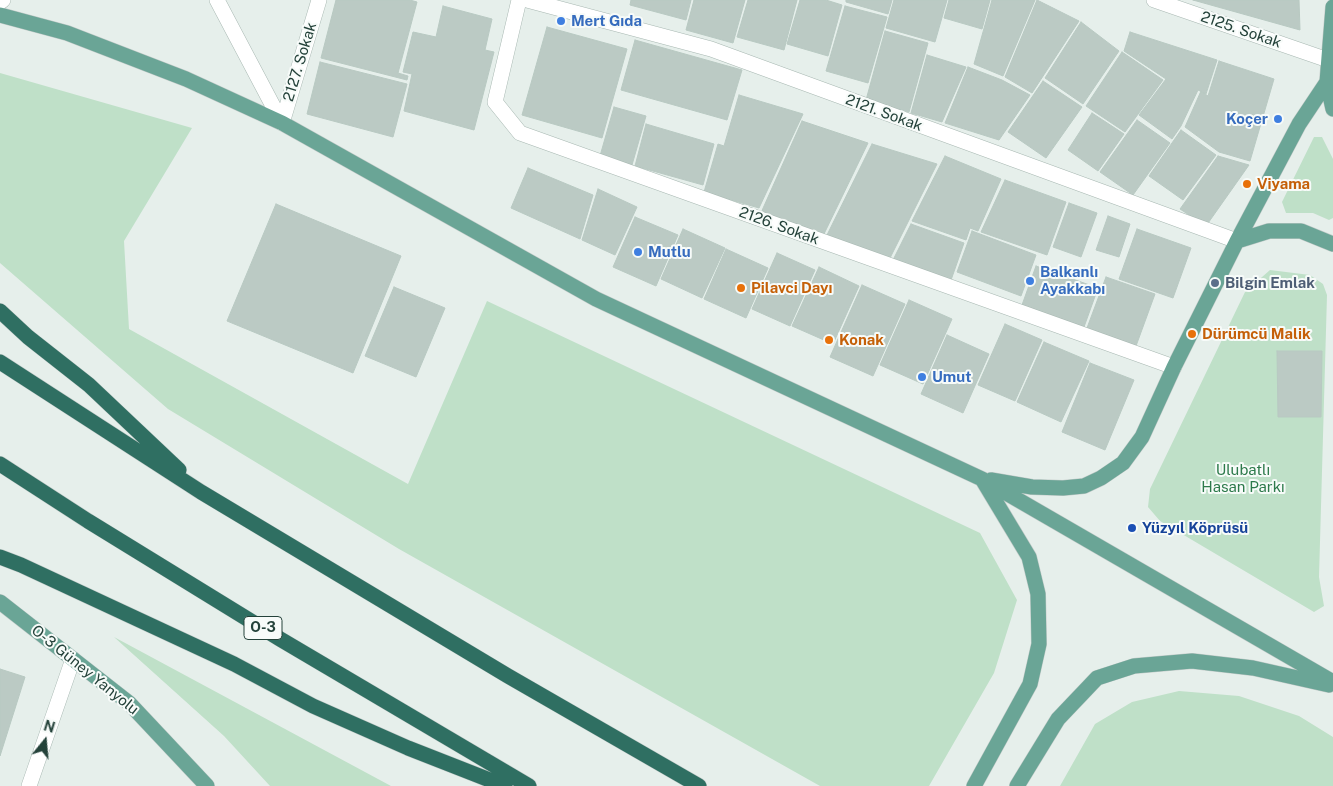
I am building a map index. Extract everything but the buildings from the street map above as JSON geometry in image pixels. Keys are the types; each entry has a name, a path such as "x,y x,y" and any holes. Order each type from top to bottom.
{"highway":[{"path":"0,311 28,337 89,385 201,492"},
{"path":"0,362 201,492 500,671 699,786"},
{"name":"O-3","path":"0,464 88,521 280,639 529,786"},
{"path":"0,557 234,664 313,706 408,748 506,786"}],"main road":[{"path":"1333,7 1327,82 1333,109"},
{"path":"0,15 67,32 186,79 282,123 596,299 982,479 1333,682"},
{"path":"982,479 1032,487 1063,488 1084,486 1101,478 1123,463 1142,437 1174,367 1298,124 1327,82"},
{"path":"1237,241 1269,231 1301,231 1333,244"},
{"path":"974,786 1030,684 1039,644 1038,594 1029,557 982,479"},
{"name":"O-3 Güney Yanyolu","path":"0,602 130,703 207,786"},
{"path":"1019,784 1058,719 1097,678 1134,666 1192,661 1252,668 1333,686"}],"street":[{"path":"217,0 282,123"},
{"name":"2127. Sokak","path":"282,123 319,0"},
{"name":"2126. Sokak","path":"519,0 495,102 520,133 1174,367"},
{"name":"2121. Sokak","path":"527,0 712,49 1237,241"},
{"name":"2125. Sokak","path":"1154,0 1328,60"},
{"path":"30,786 73,659"}],"green space":[{"path":"0,73 192,128 124,241 129,329 408,484 487,301 980,533 1017,600 994,673 929,786 820,786 399,549 168,409 0,263"},
{"path":"1314,137 1322,137 1333,159 1333,218 1329,220 1313,213 1286,213 1282,202"},
{"name":"Ulubatlı Hasan Parkı","path":"1270,270 1310,275 1323,284 1327,295 1319,577 1324,606 1314,612 1160,521 1148,507 1150,489 1245,292"},
{"path":"114,637 391,786 270,786 224,736"},
{"path":"1179,691 1239,696 1299,716 1333,737 1333,786 1060,786 1095,724 1132,702"}],"place":[{"name":"Mert Gıda","path":"561,21"},
{"name":"Koçer","path":"1278,119"},
{"name":"Viyama","path":"1247,184"},
{"name":"Mutlu","path":"638,252"},
{"name":"Balkanlı Ayakkabı","path":"1030,281"},
{"name":"Bilgin Emlak","path":"1215,283"},
{"name":"Pilavci Dayı","path":"741,288"},
{"name":"Dürümcü Malik","path":"1192,334"},
{"name":"Konak","path":"829,340"},
{"name":"Umut","path":"922,377"},
{"name":"Yüzyıl Köprüsü","path":"1132,528"}]}
